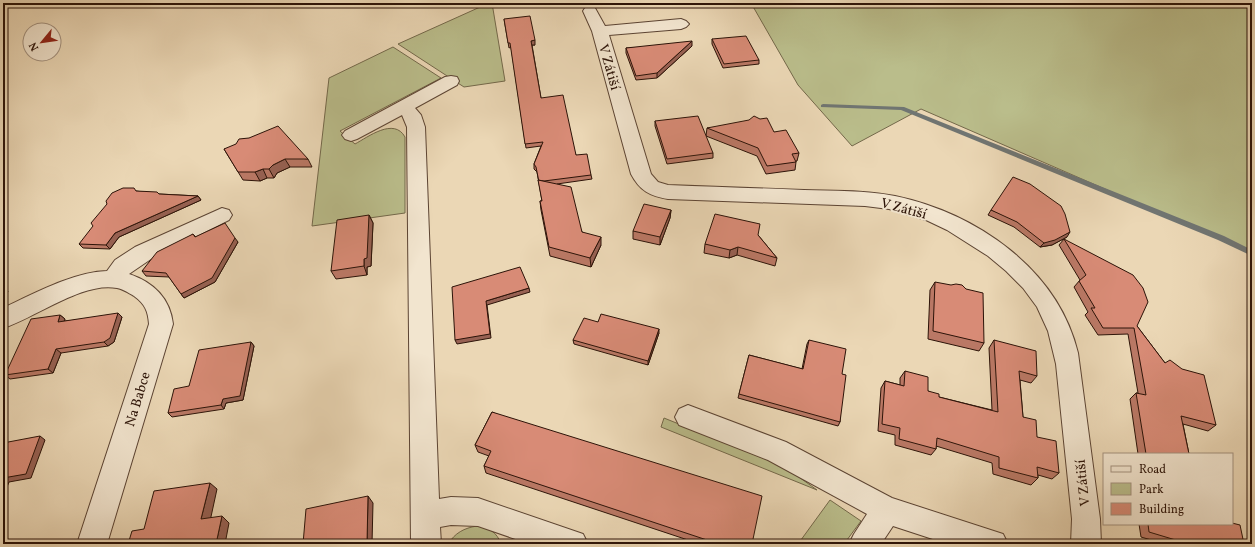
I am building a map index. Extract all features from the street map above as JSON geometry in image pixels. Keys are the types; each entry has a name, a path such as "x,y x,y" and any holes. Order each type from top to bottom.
{"street":[{"name":"V Zátiší","path":"590,11 600,31 640,174 645,183 651,188 668,192 864,199 892,202 914,208 956,227 977,238 1013,265 1046,303 1056,320 1064,343 1068,364 1086,519 1086,544"},
{"name":"V Zátiší","path":"600,31 681,24"},
{"path":"351,135 452,81"},
{"path":"404,106 412,114 416,127 426,544"},
{"path":"113,279 123,266 143,253 222,215"},
{"name":"Na Babce","path":"3,319 72,288 98,280 113,279 126,281 147,294 155,301 160,312 161,324 92,544"},
{"path":"688,418 777,451 887,510 993,544"},
{"path":"426,515 465,510 490,515 522,536 573,544"},
{"path":"864,544 887,510"}],"green space":[{"path":"492,3 505,81 464,87 398,44"},
{"path":"751,3 1252,3 1252,253 921,109 852,146 798,85"},
{"path":"393,47 441,78 340,131 355,144 374,133 388,129 400,131 405,137 405,213 312,226 329,78"},
{"path":"664,418 785,467 817,490 661,427"},
{"path":"830,500 861,521 844,544 798,544"},
{"path":"477,526 492,531 497,536 501,544 448,544 460,532"}],"building":[{"path":"530,16 535,40 531,41 541,98 563,95 576,155 587,154 591,175 544,181 539,180 534,164 543,142 525,144 510,43 508,43 504,19"},
{"path":"746,36 759,60 724,64 712,39"},
{"path":"692,41 657,73 636,76 626,48"},
{"path":"698,116 713,153 667,159 655,121"},
{"path":"754,116 760,119 767,118 774,132 786,130 799,153 792,154 796,162 767,166 758,148 707,128 749,120"},
{"path":"278,126 308,159 285,159 273,165 269,169 263,169 255,172 238,172 224,149 236,144 239,139 249,138"},
{"path":"1013,177 1030,184 1061,206 1070,232 1055,240 1044,243 1017,222 991,210"},
{"path":"538,180 571,187 582,232 601,237 590,258 549,247 540,201 542,201"},
{"path":"123,188 134,188 136,191 157,192 159,194 198,196 115,233 106,245 79,244 93,226 91,223 107,204 106,201 112,193"},
{"path":"644,204 671,210 660,237 633,231"},
{"path":"715,214 760,224 758,235 777,258 738,247 730,250 705,244"},
{"path":"369,215 367,258 364,259 364,266 331,271 337,220"},
{"path":"225,223 235,238 212,278 181,294 166,273 142,271 157,252 193,234 195,237"},
{"path":"1064,239 1133,275 1143,288 1148,302 1137,326 1165,363 1170,360 1182,369 1204,375 1216,425 1181,416 1189,453 1146,453 1136,393 1146,395 1134,328 1103,328 1091,308 1095,308 1079,281 1086,275"},
{"path":"520,267 529,288 486,301 490,334 455,340 452,287"},
{"path":"935,282 951,285 962,285 966,289 983,293 984,343 933,331"},
{"path":"118,313 110,338 104,342 56,349 48,369 5,375 31,319 60,315 58,322"},
{"path":"601,314 659,329 648,361 573,340 584,318 598,322"},
{"path":"809,340 846,349 842,374 846,375 840,422 739,394 749,355 803,369"},
{"path":"994,340 1036,351 1037,376 1019,371 1023,417 1036,420 1037,437 1056,441 1059,473 1037,467 1038,478 999,468 999,457 937,438 936,449 899,439 900,428 882,424 885,381 904,386 905,371 928,377 928,391 939,394 939,397 998,412"},
{"path":"251,342 240,396 223,399 221,405 168,413 174,389 189,386 199,350"},
{"path":"492,412 762,496 752,544 719,544 484,466 491,451 475,445"},
{"path":"40,436 26,474 3,478 3,443"},
{"path":"210,483 201,519 222,516 216,544 128,544 132,531 144,529 154,491"},
{"path":"368,496 367,544 303,544 306,509"},
{"path":"1233,523 1240,525 1244,544 1189,544 1149,532 1148,525 1233,525"}],"waterway":[{"path":"823,106 902,108 1221,238 1252,253"}]}
